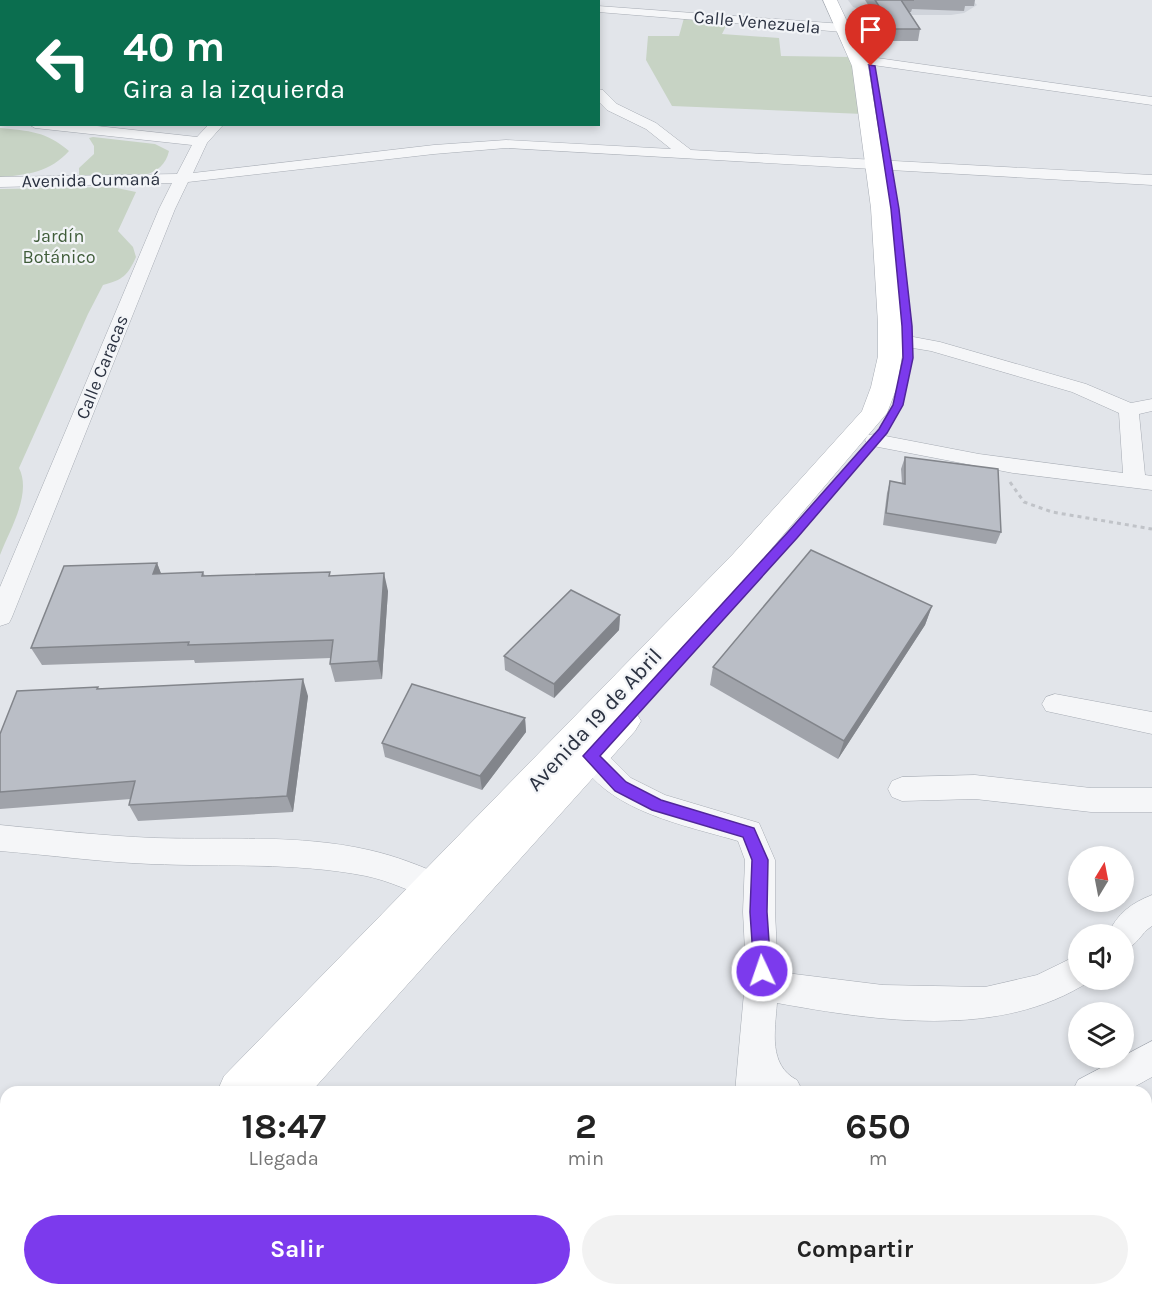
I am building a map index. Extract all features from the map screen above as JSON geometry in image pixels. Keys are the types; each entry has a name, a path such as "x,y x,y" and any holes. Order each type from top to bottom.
{"street":[{"name":"Avenida 19 de Abril","path":"246,1086 744,561 874,413 887,374 890,332 880,208 881,163 870,61 842,14 830,0"},
{"name":"Calle Venezuela","path":"600,9 842,14"},
{"name":"Avenida 19 de Abril","path":"286,1086 762,569 892,418 898,405 907,368 908,342 895,209 881,163 861,73 842,14"},
{"path":"870,61 1152,101"},
{"path":"600,95 612,107 651,126 688,155"},
{"name":"Avenida Cumaná","path":"53,126 201,142"},
{"name":"Calle Caracas","path":"0,617 182,178 201,142 215,126"},
{"name":"Avenida Cumaná","path":"0,182 182,178 495,144 881,163 1152,180"},
{"path":"908,342 943,349 1079,388 1129,410 1152,405"},
{"path":"875,440 935,455 1003,466 1143,483 1129,410"},
{"path":"1055,704 1152,723"},
{"path":"591,756 621,786 657,805 748,832 760,860 759,912 762,985 754,1086"},
{"path":"902,789 975,787 1091,800 1152,800"},
{"path":"0,838 148,851 298,854 365,863 411,874 435,887"},
{"path":"1132,924 1152,909"},
{"path":"762,985 910,1003 993,1002 1034,992 1068,977"},
{"path":"757,1057 774,1086"},
{"path":"1101,1086 1152,1058"}],"path":[{"path":"1003,466 1011,486 1024,502 1052,512 1152,529"}],"shaded area":[{"path":"848,0 972,0 977,5 964,13 951,15 891,15 853,7"}],"green space":[{"path":"684,18 728,22 722,34 779,38 781,56 853,57 863,114 672,106 646,60 648,36 679,36"},
{"path":"0,128 29,131 45,136 69,151 46,168 20,175 0,177"},
{"path":"89,138 155,144 169,151 160,167 146,175 90,180 79,176 79,168 94,154 94,146"},
{"name":"Jardín Botánico","path":"112,187 136,192 118,231 133,247 136,257 124,276 103,285 88,314 19,468 23,489 21,500 0,555 0,189"}],"building":[{"path":"875,0 901,0 920,29 894,29"},
{"path":"905,457 998,469 1001,532 886,513 890,481 905,484"},
{"path":"811,550 932,606 844,741 713,667"},
{"path":"157,563 153,574 203,572 202,576 330,572 329,576 384,573 378,661 330,664 333,640 188,645 189,642 31,648 64,566"},
{"path":"571,590 620,615 554,684 504,656"},
{"path":"303,679 287,796 129,805 135,781 0,792 0,734 17,691"},
{"path":"412,684 525,718 480,776 382,743"}],"route":[{"path":"762,971 759,912 760,860 748,832 657,805 621,786 591,756 793,535 868,449 892,418 898,405 903,391 908,358 907,326 895,209 871,66"}]}
